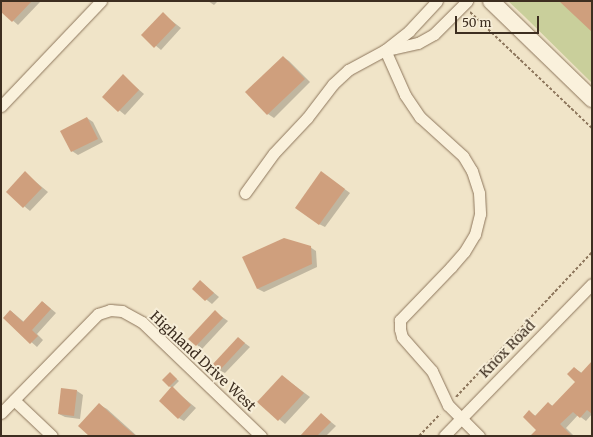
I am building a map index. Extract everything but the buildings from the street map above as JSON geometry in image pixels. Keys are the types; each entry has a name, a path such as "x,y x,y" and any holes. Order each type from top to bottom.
{"street":[{"path":"1,106 102,1"},
{"path":"245,193 274,153 307,118 333,84 348,70 385,50 409,30 437,1"},
{"path":"491,1 592,99"},
{"path":"385,50 418,43 434,34 467,4"},
{"path":"385,50 405,95 420,117 463,156 472,171 479,193 480,214 475,234 451,267 400,320 402,337 432,371 448,405 460,419 479,436"},
{"name":"Knox Road","path":"444,436 592,284"},
{"name":"Highland Drive West","path":"1,413 84,326 98,314 110,310 122,311 142,322 261,436"},
{"path":"14,400 52,436"}],"path":[{"path":"467,4 592,128"},
{"path":"419,436 592,252"}],"green space":[{"path":"508,1 592,1 592,83 524,16"}]}
